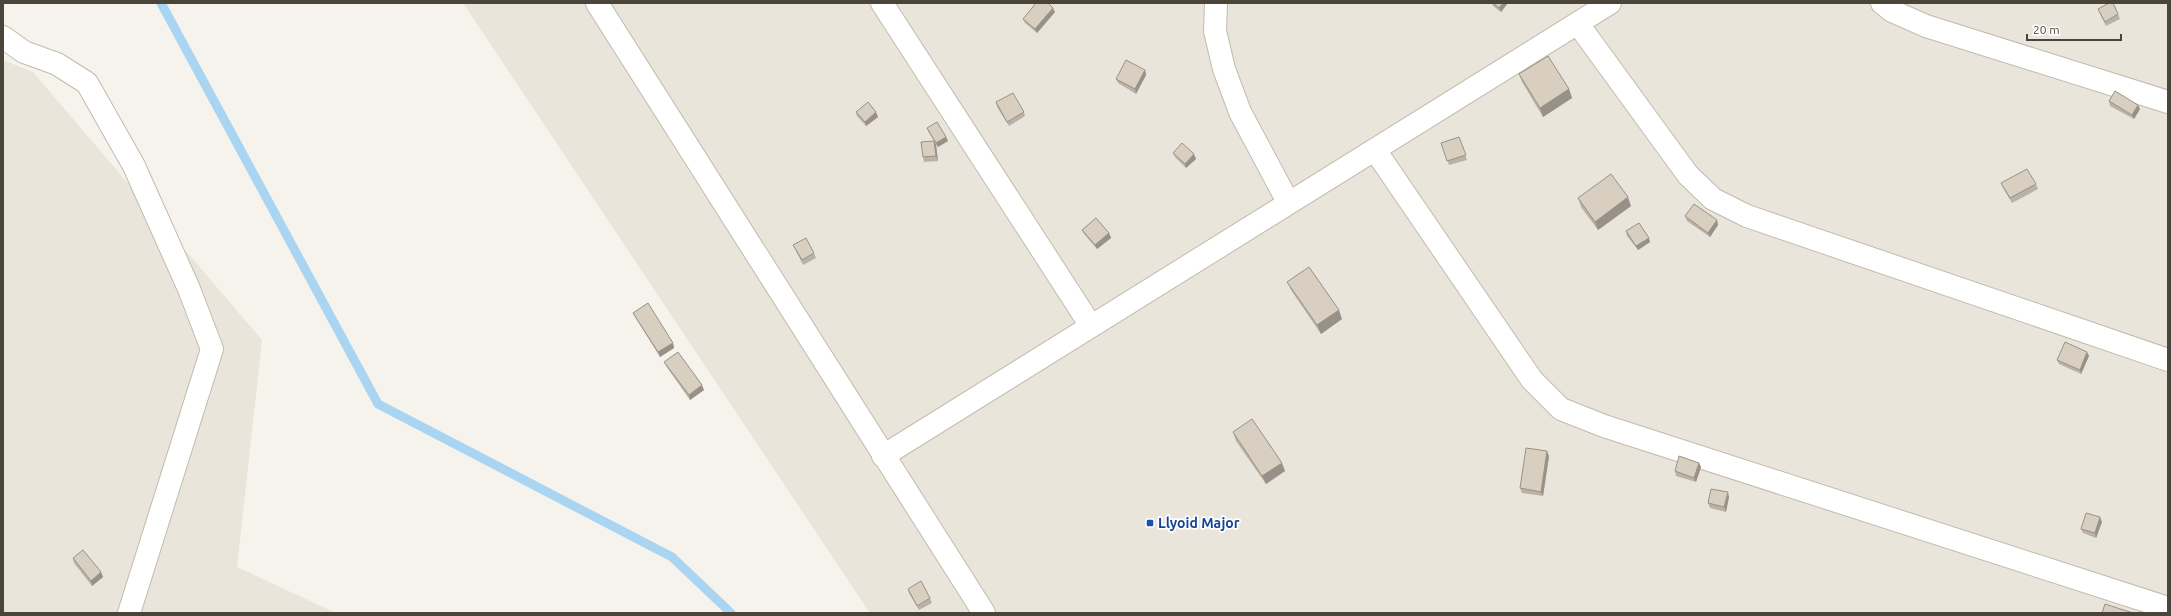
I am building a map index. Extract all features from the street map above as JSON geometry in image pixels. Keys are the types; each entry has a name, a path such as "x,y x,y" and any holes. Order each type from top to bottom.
{"street":[{"path":"597,3 984,613"},
{"path":"882,3 1091,326"},
{"path":"1216,3 1215,31 1224,68 1240,112 1288,202"},
{"path":"883,456 1288,202 1375,150 1610,3"},
{"path":"1882,3 1892,11 1926,26 2168,102"},
{"path":"1578,24 1688,175 1713,199 1748,216 2168,360"},
{"path":"3,37 24,52 57,64 87,83 134,166 189,289 212,349 129,613"},
{"path":"1375,150 1532,380 1561,409 1612,428 2168,608"}],"shaded area":[{"path":"463,3 2168,3 2168,613 870,613"},
{"path":"3,60 33,72 262,340 237,567 336,613 3,613"}],"building":[{"path":"1036,3 1048,3 1053,8 1035,29 1023,19"},
{"path":"1493,3 1503,3 1499,8"},
{"path":"2109,3 2113,3 2118,14 2105,22 2098,9"},
{"path":"1548,56 1569,89 1540,108 1519,74"},
{"path":"1126,60 1145,70 1135,89 1116,79"},
{"path":"2115,91 2138,105 2132,115 2109,101"},
{"path":"1013,93 1024,112 1007,122 996,102"},
{"path":"868,102 876,112 865,122 856,112"},
{"path":"937,122 946,137 936,143 927,128"},
{"path":"1459,137 1466,155 1447,161 1441,143"},
{"path":"934,141 936,156 923,157 921,142"},
{"path":"1182,143 1194,154 1185,164 1173,153"},
{"path":"2027,169 2036,184 2010,198 2001,183"},
{"path":"1611,174 1628,197 1595,222 1578,198"},
{"path":"1694,204 1717,220 1708,233 1685,216"},
{"path":"1096,218 1109,233 1095,245 1082,230"},
{"path":"1639,223 1649,238 1636,246 1626,231"},
{"path":"806,238 814,253 802,260 793,245"},
{"path":"1309,267 1339,310 1317,325 1287,282"},
{"path":"648,303 673,343 658,352 633,313"},
{"path":"2065,342 2087,352 2080,370 2057,360"},
{"path":"678,352 702,385 689,395 664,362"},
{"path":"1252,419 1282,463 1262,476 1233,432"},
{"path":"1526,448 1547,451 1541,492 1520,488"},
{"path":"1679,456 1699,463 1694,478 1675,471"},
{"path":"1711,489 1728,492 1724,507 1708,503"},
{"path":"2086,513 2100,517 2095,533 2081,529"},
{"path":"83,550 101,572 91,581 73,558"},
{"path":"921,581 930,598 917,606 908,589"},
{"path":"2105,604 2133,613 2102,613"}],"waterway":[{"path":"161,3 378,404 672,557 731,613"}],"place":[{"name":"Llyoid Major","path":"1150,523"}]}
